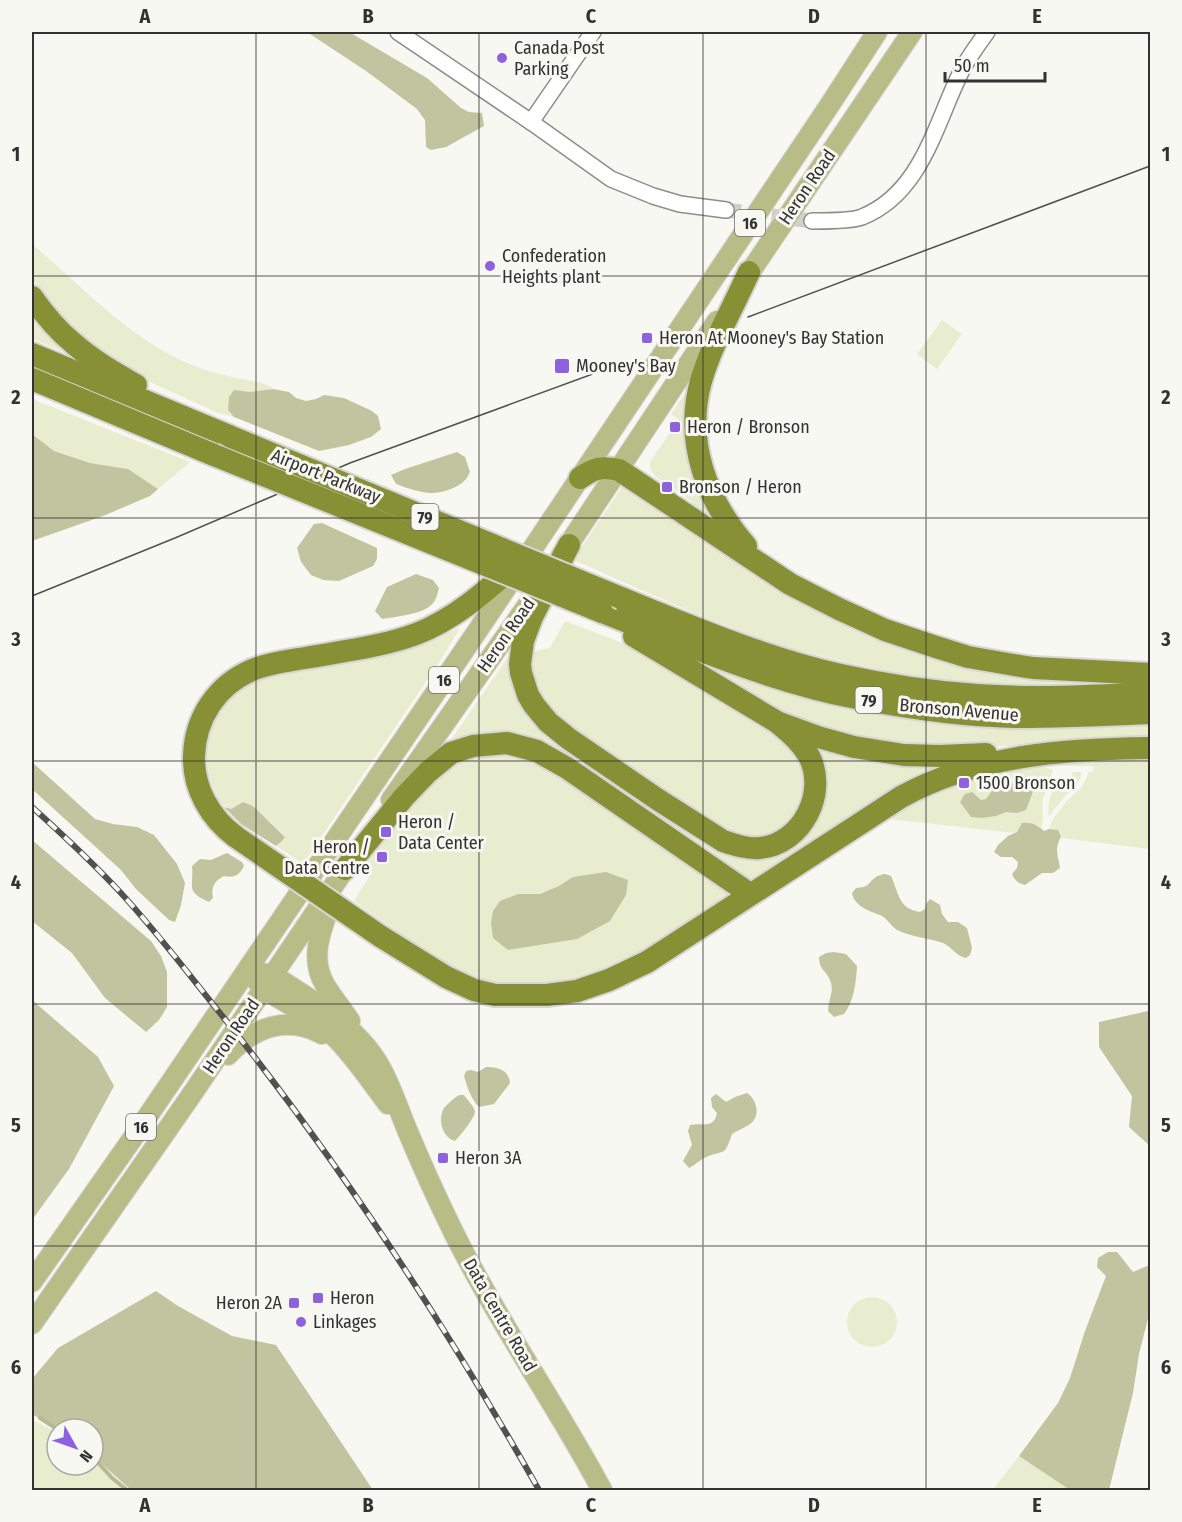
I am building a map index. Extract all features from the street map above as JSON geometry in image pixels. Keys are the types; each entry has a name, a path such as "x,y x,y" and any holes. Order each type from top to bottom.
{"highway":[{"path":"749,272 711,353 701,381 696,407 695,430 701,469 713,499 736,535 767,570"},
{"path":"32,297 73,344 113,372 199,423"},
{"name":"Airport Parkway","path":"32,354 621,598"},
{"name":"Airport Parkway","path":"32,380 602,612"},
{"path":"580,478 599,468 619,470 767,570 814,597 865,622 915,640 968,657 1033,668 1150,674"},
{"path":"569,545 530,623 520,653 521,674 528,694 540,713 553,726 647,792 723,841 759,848 788,838 797,830 814,799 815,777 809,757 796,739 777,722"},
{"path":"528,554 463,609 418,633 378,645 265,665 238,677 217,694 208,706 196,735 194,765 196,778 206,805 224,828 380,936 439,973 474,990 495,995 560,994 592,987 609,980 647,962 919,787 973,767 1045,753"},
{"name":"Bronson Avenue","path":"621,598 766,654 842,675 902,687 959,694 1007,696 1068,697 1150,693"},
{"path":"602,612 618,627 777,722 854,747 895,754 940,756 1150,748"},
{"name":"Bronson Avenue","path":"602,612 743,667 854,698 949,712 1012,717 1150,713"},
{"path":"345,869 404,797 439,762 451,753 473,746 507,743 537,751 567,768 750,894"},
{"path":"1120,748 1150,743"}],"main road":[{"name":"Heron Road","path":"32,1282 248,970 476,633 877,32"},
{"path":"895,57 906,32"},
{"name":"Heron Road","path":"32,1324 569,545 749,272 912,32"},
{"path":"345,869 321,929 317,962 325,985 354,1045"},
{"name":"Data Centre Road","path":"248,970 268,982 316,1021 354,1045 409,1133 466,1257 602,1491"},
{"path":"190,1097 235,1047 248,1037 270,1026 301,1026 354,1045"}],"street":[{"path":"398,32 611,179 680,204 726,210"},
{"path":"531,122 593,32"},
{"path":"812,221 860,218 896,196 908,182 931,142 964,66 987,32"}],"green space":[{"path":"307,32 349,32 427,78 461,108 469,112 482,113 484,126 446,147 431,150 426,147 425,120 417,109 366,71"},
{"path":"32,244 127,327 169,354 197,367 262,383 273,389 229,397 228,410 234,417 218,413 150,382 114,362 79,337 49,306 32,278"},
{"path":"32,306 70,354 32,339"},
{"path":"942,320 962,334 937,369 917,354"},
{"path":"695,379 711,511 708,514 694,507 691,501 672,488 674,484 667,480 664,483 659,479 650,466 650,462 679,420 671,414"},
{"path":"273,389 289,392 296,398 306,401 324,395 344,398 378,416 381,429 371,437 349,445 319,451 234,417 228,410 229,397 234,390 249,392"},
{"path":"32,399 190,462 158,489 128,469 90,463 54,451 32,434"},
{"path":"32,434 54,451 90,463 128,469 158,489 150,496 103,516 32,541"},
{"path":"457,452 465,457 470,472 462,483 448,490 438,493 417,491 396,484 391,475 405,469"},
{"path":"628,486 851,625 1115,682 993,683 911,675 805,652 717,622 573,560 622,487"},
{"path":"322,523 377,548 377,559 373,566 339,581 323,580 311,575 301,562 297,548 314,524"},
{"path":"416,574 433,580 439,588 434,602 421,611 382,619 375,611 387,587"},
{"path":"565,621 647,655 771,727 800,755 807,795 789,826 760,839 730,835 558,721 538,697 531,682 530,673 534,651 550,648"},
{"path":"460,628 303,864 276,846 285,836 253,806 243,802 231,809 220,801 210,779 208,745 218,712 228,698 238,690 267,676 431,639"},
{"path":"513,650 515,680 705,839 771,852 825,776 820,752 822,749 951,762 757,878 746,879 559,756 450,741"},
{"path":"703,664 776,688 849,708 924,722 1000,729 1150,725 1150,735 1109,740 977,748 891,747 790,719"},
{"path":"492,750 551,766 737,890 646,955 588,982 532,990 481,981 459,972 427,953 354,901 369,877 362,872 409,803 451,765"},
{"path":"1150,758 1150,849 1060,838 1058,830 1049,829 1053,819 1067,801 1082,787 1089,772 1094,771 1093,766 1060,766 1061,762"},
{"path":"32,762 95,819 137,827 154,835 177,864 185,883 175,922 169,920 136,889 121,870 32,789"},
{"path":"1044,767 1053,770 1043,799 1041,828 1037,825 1014,833 888,819 933,787 999,772"},
{"path":"1072,772 1081,772 1077,785 1049,816 1049,804 1056,784 1063,789 1070,788 1074,783"},
{"path":"1033,778 1034,786 1026,810 1017,813 1006,812 982,818 971,817 960,802 965,794 972,792 981,800 986,799 998,783 1018,784 1023,779"},
{"path":"243,802 253,806 285,837 282,841 276,846 241,824 224,807 231,809"},
{"path":"1022,823 1034,824 1044,831 1058,830 1061,836 1057,849 1060,868 1053,873 1042,873 1025,885 1017,881 1012,874 1018,862 1012,857 1001,857 994,852 1008,836 1017,832"},
{"path":"32,840 151,941 161,956 167,972 167,1007 159,1020 146,1032 105,998 72,953 32,921"},
{"path":"227,853 242,862 244,866 240,872 236,876 224,876 218,880 212,891 213,898 209,902 196,895 192,888 192,866 200,859 211,860"},
{"path":"606,872 628,880 626,895 610,921 577,939 508,950 493,938 491,923 493,911 500,901 518,894 540,894 573,877"},
{"path":"885,874 891,876 901,900 908,908 920,912 925,909 930,899 940,905 942,914 948,922 958,922 967,928 972,948 970,955 963,957 943,943 897,930 882,916 859,905 852,893 856,888 866,886"},
{"path":"834,952 846,954 857,966 850,1003 844,1014 834,1017 828,1011 832,992 831,984 820,965 819,957"},
{"path":"32,1000 98,1057 114,1086 69,1169 32,1220"},
{"path":"1150,1009 1150,1146 1129,1127 1132,1096 1099,1047 1099,1022"},
{"path":"486,1067 505,1072 510,1083 494,1104 479,1107 468,1089 464,1076 466,1071 478,1072"},
{"path":"747,1093 756,1105 757,1113 754,1120 732,1134 723,1152 706,1157 689,1168 683,1161 692,1145 688,1131 690,1125 713,1122 717,1113 712,1107 711,1098 716,1094 726,1102"},
{"path":"459,1095 464,1095 475,1112 470,1123 455,1141 444,1132 441,1118 444,1108"},
{"path":"1108,1252 1117,1252 1133,1272 1150,1266 1150,1311 1109,1490 1070,1490 1019,1456 1058,1403 1070,1378 1106,1276 1097,1267 1098,1258"},
{"path":"156,1291 232,1336 276,1345 373,1490 131,1490 105,1467 105,1417 45,1417 45,1422 32,1414 32,1379 58,1348"},
{"path":"867,1297 877,1297 890,1304 897,1317 897,1327 890,1340 877,1347 867,1347 858,1343 851,1336 847,1327 847,1317 851,1308 858,1301"},
{"path":"32,1420 45,1426 45,1477 105,1477 105,1467 130,1490 32,1490"},
{"path":"1019,1456 1070,1490 993,1490"}],"waterway":[{"path":"40,1418 45,1421"},
{"path":"105,1470 127,1490"}],"tunnel":[{"path":"726,210 812,221"}],"tram line":[{"path":"748,317 1150,166"},
{"path":"32,596 350,463 620,364"}],"railway":[{"path":"32,807 88,859 134,907 268,1074 391,1248 467,1368 539,1490"}],"place":[{"name":"Canada Post Parking","path":"502,58"},
{"name":"Confederation Heights plant","path":"490,266"},
{"name":"Heron At Mooney's Bay Station","path":"647,338"},
{"name":"Mooney's Bay","path":"562,366"},
{"name":"Heron / Bronson","path":"675,427"},
{"name":"Bronson / Heron","path":"667,487"},
{"name":"1500 Bronson","path":"964,783"},
{"name":"Heron / Data Center","path":"386,832"},
{"name":"Heron / Data Centre","path":"382,857"},
{"name":"Heron 3A","path":"443,1158"},
{"name":"Heron","path":"318,1298"},
{"name":"Heron 2A","path":"294,1303"},
{"name":"Linkages","path":"301,1322"}]}
